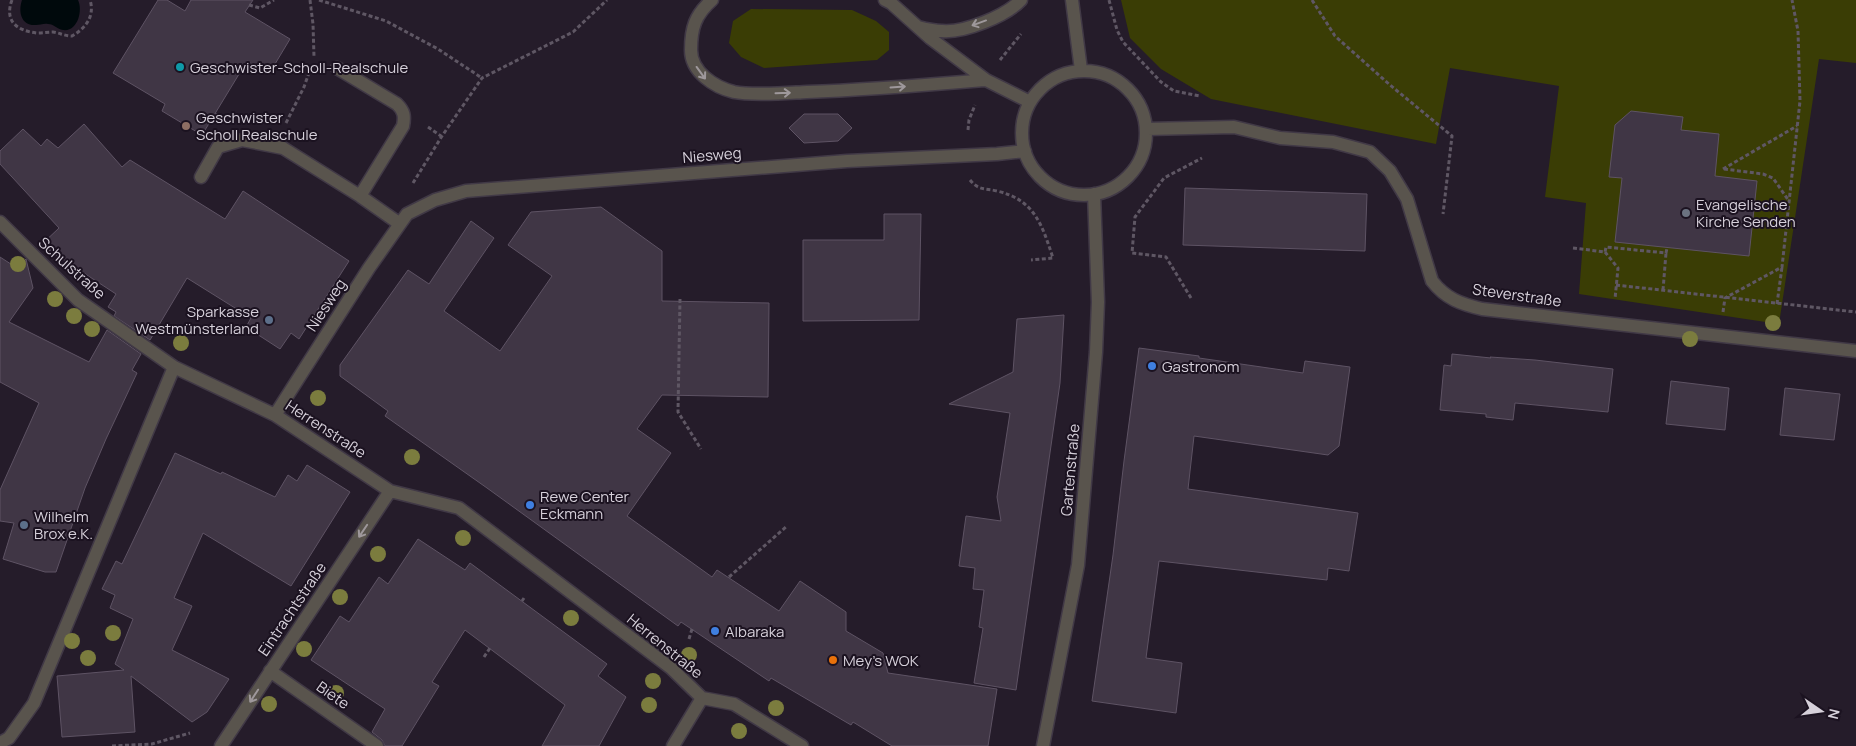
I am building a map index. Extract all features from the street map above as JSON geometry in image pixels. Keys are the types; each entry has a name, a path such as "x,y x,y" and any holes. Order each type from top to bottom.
{"street":[{"path":"712,0 699,11 691,35 691,59 707,81 734,92 769,93 852,90 986,80"},
{"path":"885,0 986,80 1030,102"},
{"path":"918,27 943,32 974,26 1002,14 1021,0"},
{"path":"1072,0 1081,70"},
{"path":"337,68 397,104 402,109 405,117 403,126 360,196"},
{"path":"1081,70 1106,74 1126,86 1141,106 1147,129 1144,152 1133,172 1116,187 1094,194 1072,194 1051,186 1035,171 1025,151 1022,136 1024,120 1030,102 1041,87 1060,75 1081,70"},
{"name":"Steverstraße","path":"1147,129 1234,127 1280,138 1333,142 1370,152 1390,172 1408,199 1432,281 1437,288 1457,302 1482,309 1856,352"},
{"path":"201,178 218,148 242,140 283,148 360,196 403,219"},
{"name":"Niesweg","path":"275,415 369,268 403,219 435,200 466,191 847,161 1025,151"},
{"name":"Gartenstraße","path":"1043,746 1078,565 1096,352 1098,302 1094,194"},
{"name":"Schulstraße","path":"0,222 78,300 174,367"},
{"path":"0,743 9,738 34,703 174,367"},
{"name":"Herrenstraße","path":"174,367 275,415 390,491 458,508 671,668 702,698 734,704 802,746"},
{"name":"Eintrachtstraße","path":"221,746 390,491"},
{"name":"Biete","path":"270,671 377,746"},
{"path":"674,746 702,698"}],"path":[{"path":"12,0 10,13 12,22 18,28 35,33 51,32 72,36 80,32 90,17 92,6 90,0"},
{"path":"249,5 260,8 274,0"},
{"path":"272,146 304,88 314,56 314,24 310,0"},
{"path":"319,0 386,21 438,49 482,78"},
{"path":"403,219 406,196 416,177 482,78 573,32 607,0"},
{"path":"1110,0 1117,30 1123,42 1161,82 1174,91 1200,96"},
{"path":"1312,0 1335,36 1390,85 1452,136 1443,214"},
{"path":"1778,304 1800,101 1798,31 1792,0"},
{"path":"1789,202 1773,178 1763,174 1723,169 1797,126"},
{"path":"1191,298 1166,257 1132,253 1135,217 1164,178 1202,158"},
{"path":"1605,252 1606,247 1666,253"},
{"path":"1573,248 1605,252 1618,268 1614,301"},
{"path":"1662,290 1668,248"},
{"path":"1031,260 1053,258"},
{"path":"1725,298 1782,267"},
{"path":"1616,285 1856,312"},
{"path":"1720,335 1725,298"},
{"path":"680,299 678,412 701,448"},
{"path":"729,577 787,526"},
{"path":"689,639 692,629"},
{"path":"484,657 490,648"},
{"path":"112,746 152,744 190,733"}],"shaded area":[{"path":"22,0 78,0 80,9 78,20 68,30 63,30 50,24 31,25 24,21 22,17 20,9"},
{"path":"1121,0 1856,0 1856,63 1819,59 1779,324 1579,294 1586,203 1545,197 1559,86 1450,68 1436,144 1211,99 1161,69 1130,38"},
{"path":"751,9 852,10 876,21 889,32 889,50 877,60 764,68 741,57 729,43 733,21"}],"building":[{"name":"Geschwister-Scholl-Realschule","path":"158,0 167,0 185,11 191,0 253,0 245,12 290,39 269,74 247,61 202,135 162,111 165,104 113,73"},
{"name":"Evangelische Kirche Senden","path":"1631,111 1683,117 1681,130 1719,134 1715,176 1757,181 1749,256 1615,242 1622,178 1609,177 1615,125"},
{"path":"804,114 838,114 852,128 838,141 804,143 789,128"},
{"path":"84,124 122,167 130,160 225,219 243,191 349,261 299,339 291,333 280,349 246,327 251,318 187,278 150,340 114,316 116,312 108,307 116,294 41,245 59,228 0,164 0,151 23,129 41,146 47,139 58,148"},
{"path":"1185,188 1367,194 1365,251 1183,245"},
{"path":"601,207 662,251 662,301 769,303 768,397 662,395 637,429 671,453 627,516 712,577 717,570 779,611 800,581 846,612 846,631 883,653 888,673 997,689 988,746 892,746 853,722 851,725 771,678 769,681 681,622 678,626 385,416 388,411 340,376 340,365 408,270 429,284 471,221 494,238 444,311 500,351 552,276 508,245 531,212"},
{"path":"884,214 921,214 919,320 803,321 803,240 884,240"},
{"path":"0,257 17,268 26,259 33,288 9,322 89,362 107,330 141,354 132,370 137,373 85,488 56,572 45,572 3,559 14,523 0,521 0,490 39,403 0,382"},
{"path":"1064,315 1060,383 1016,690 974,683 983,628 979,627 984,590 973,589 975,568 959,566 966,516 1001,521 997,497 1010,413 949,404 1013,372 1017,319"},
{"path":"1139,348 1303,373 1305,361 1350,367 1339,446 1328,455 1194,436 1188,489 1358,513 1349,571 1328,568 1327,580 1159,561 1146,658 1182,663 1176,713 1092,701 1113,555"},
{"path":"1452,354 1535,360 1613,369 1608,412 1515,403 1513,420 1486,417 1486,414 1440,410 1444,365 1451,366"},
{"path":"1671,381 1729,388 1725,430 1666,424"},
{"path":"1785,388 1840,394 1834,440 1780,435"},
{"path":"175,453 221,474 222,472 275,497 288,475 297,481 307,465 350,492 291,586 203,533 174,598 192,606 172,650 229,679 207,712 192,722 131,676 135,732 62,737 57,676 124,670 115,664 133,619 110,608 115,595 102,589 116,561 122,564"},
{"path":"418,539 465,570 470,563 607,664 598,676 626,697 599,746 542,746 565,705 465,630 432,682 439,686 402,746 385,746 382,740 372,732 385,709 311,660 340,616 349,622 379,577 388,584"}],"place":[{"name":"Geschwister-Scholl-Realschule","path":"180,67"},
{"name":"Geschwister Scholl Realschule","path":"186,126"},
{"name":"Evangelische Kirche Senden","path":"1686,213"},
{"name":"Sparkasse Westmünsterland","path":"269,320"},
{"name":"Gastronom","path":"1152,366"},
{"name":"Rewe Center Eckmann","path":"530,505"},
{"name":"Wilhelm Brox e.K.","path":"24,525"},
{"name":"Albaraka","path":"715,631"},
{"name":"Mey's WOK","path":"833,660"}]}
